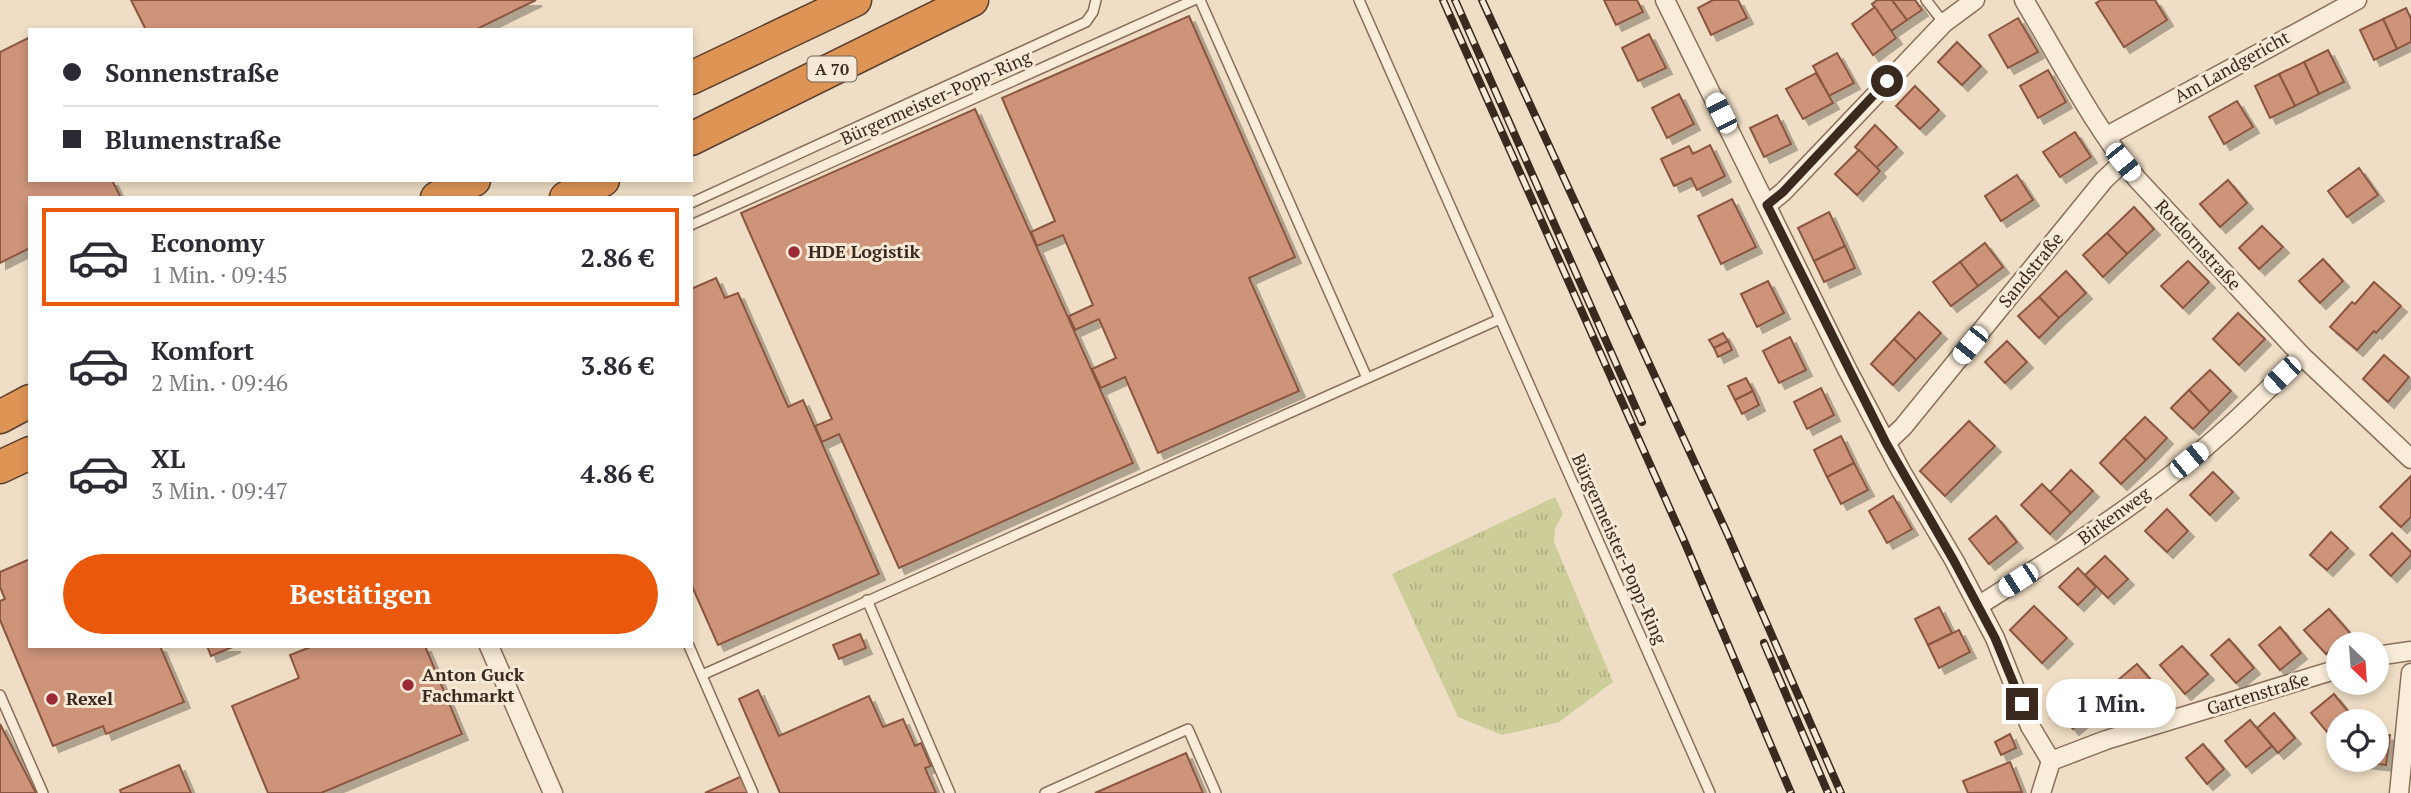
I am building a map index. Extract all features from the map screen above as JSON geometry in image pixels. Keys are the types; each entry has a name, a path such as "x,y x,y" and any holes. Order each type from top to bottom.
{"highway":[{"path":"693,77 855,0"},
{"name":"A 70","path":"693,138 972,0"},
{"path":"441,196 470,182"},
{"path":"570,196 599,182"},
{"path":"0,417 28,402"},
{"path":"0,467 28,454"}],"street":[{"path":"1665,0 1886,443 1978,606 2005,660 2030,726 2051,761 2041,793"},
{"path":"1767,205 1783,192 1944,23 1975,0"},
{"name":"Rotdornstraße","path":"2024,0 2123,162 2301,356 2411,459"},
{"name":"Am Landgericht","path":"2107,136 2357,0"},
{"name":"Sandstraße","path":"1886,443 1903,427 2104,180 2123,162"},
{"name":"Birkenweg","path":"1978,606 2097,530 2172,474 2224,431 2301,356"},
{"path":"490,648 553,793"},
{"path":"2389,654 2411,651"},
{"name":"Gartenstraße","path":"2051,761 2106,740 2326,673"},
{"path":"2399,793 2411,673"}],"lane":[{"path":"693,202 1086,22 1093,12 1096,0"},
{"name":"Bürgermeister-Popp-Ring","path":"693,224 1195,0"},
{"path":"1200,0 1367,377"},
{"name":"Bürgermeister-Popp-Ring","path":"1359,0 1710,793"},
{"path":"1926,0 1944,23"},
{"path":"702,675 1500,319"},
{"path":"867,600 950,793"},
{"path":"690,648 753,793"},
{"path":"0,695 43,793"},
{"path":"1045,793 1188,729 1216,793"}],"green space":[{"path":"1555,497 1563,514 1555,529 1554,542 1613,682 1559,722 1502,735 1458,717 1392,574"}],"building":[{"path":"131,0 536,0 479,28 145,28"},
{"path":"1604,0 1637,0 1643,12 1616,25"},
{"path":"1713,0 1738,0 1747,18 1711,35 1698,8"},
{"path":"1877,0 1892,0 1907,20 1891,31 1872,4"},
{"path":"1892,0 1915,0 1922,10 1907,20"},
{"path":"2101,0 2155,0 2167,20 2124,47 2096,3"},
{"path":"1875,7 1896,38 1873,55 1852,24"},
{"path":"2406,8 2411,19 2411,42 2397,49 2383,19"},
{"path":"1189,16 1295,257 1249,278 1299,391 1158,453 1125,377 1101,388 1092,369 1116,358 1099,319 1075,330 1069,316 1093,305 1063,235 1037,246 1031,232 1055,221 1002,98"},
{"path":"2018,18 2038,52 2008,68 1989,35"},
{"path":"2383,19 2397,49 2374,60 2360,30"},
{"path":"1649,34 1666,68 1638,81 1622,48"},
{"path":"28,38 28,182 113,182 120,196 28,196 28,249 0,263 0,52"},
{"path":"1957,42 1981,66 1962,85 1938,62"},
{"path":"2328,50 2344,82 2319,94 2304,62"},
{"path":"1837,53 1854,83 1829,96 1813,66"},
{"path":"2304,62 2319,94 2295,106 2279,74"},
{"path":"2048,70 2066,102 2038,118 2020,86"},
{"path":"1816,73 1833,103 1803,119 1786,89"},
{"path":"2279,74 2295,106 2270,118 2255,86"},
{"path":"1915,86 1939,110 1920,129 1896,106"},
{"path":"1679,94 1694,124 1667,138 1652,108"},
{"path":"2237,101 2253,127 2224,144 2209,117"},
{"path":"975,109 1133,463 899,568 839,434 822,442 815,426 832,419 741,213"},
{"path":"1777,115 1791,144 1764,157 1750,128"},
{"path":"1875,125 1897,147 1876,168 1855,147"},
{"path":"2075,132 2091,157 2060,177 2043,152"},
{"path":"1710,145 1725,176 1697,190 1691,178 1674,186 1661,159 1689,146 1693,154"},
{"path":"1859,150 1880,171 1857,195 1835,174"},
{"path":"2359,168 2378,195 2347,217 2328,191"},
{"path":"2017,175 2033,200 2001,221 1985,196"},
{"path":"2228,180 2247,203 2220,227 2200,204"},
{"path":"1732,199 1756,247 1721,264 1698,216"},
{"path":"2134,207 2154,229 2127,254 2107,233"},
{"path":"1829,212 1845,246 1814,261 1798,228"},
{"path":"2262,226 2283,247 2259,269 2239,248"},
{"path":"2107,233 2127,254 2103,277 2083,255"},
{"path":"1985,243 2003,267 1978,286 1960,262"},
{"path":"1845,246 1855,268 1824,282 1814,261"},
{"path":"2323,259 2343,281 2320,303 2299,281"},
{"path":"2188,261 2209,282 2183,308 2161,286"},
{"path":"1960,262 1978,286 1951,306 1933,282"},
{"path":"2066,271 2086,293 2059,318 2039,297"},
{"path":"716,278 725,298 738,293 788,407 803,400 879,574 718,645 693,589 693,288"},
{"path":"1768,281 1784,313 1757,327 1741,294"},
{"path":"2374,282 2401,306 2357,350 2330,327"},
{"path":"2039,297 2059,318 2039,338 2018,316"},
{"path":"1919,312 1941,333 1916,360 1894,339"},
{"path":"2238,313 2265,339 2239,365 2213,339"},
{"path":"1723,333 1728,341 1714,348 1709,340"},
{"path":"1790,337 1806,370 1779,383 1763,351"},
{"path":"1894,339 1916,360 1893,385 1871,364"},
{"path":"1728,341 1732,350 1718,357 1714,348"},
{"path":"2007,341 2027,362 2005,383 1985,362"},
{"path":"2384,355 2409,377 2388,402 2363,379"},
{"path":"2210,370 2231,391 2210,412 2189,390"},
{"path":"1746,378 1753,391 1735,400 1728,386"},
{"path":"1821,388 1834,415 1807,429 1794,402"},
{"path":"2189,390 2210,412 2193,429 2171,408"},
{"path":"1753,391 1759,405 1742,414 1735,400"},
{"path":"2145,417 2167,438 2146,460 2124,438"},
{"path":"1969,421 1995,446 1945,496 1920,471"},
{"path":"1841,436 1854,463 1827,477 1814,450"},
{"path":"2124,438 2146,460 2121,484 2100,463"},
{"path":"1854,463 1868,490 1841,504 1827,477"},
{"path":"2071,470 2093,491 2071,513 2050,492"},
{"path":"2213,472 2233,492 2210,515 2190,495"},
{"path":"2411,476 2411,517 2401,527 2380,507"},
{"path":"2042,484 2071,513 2050,534 2021,505"},
{"path":"1893,496 1912,529 1887,543 1869,511"},
{"path":"2167,509 2188,531 2167,552 2145,531"},
{"path":"1996,516 2017,542 1989,564 1969,539"},
{"path":"2331,532 2348,548 2327,570 2310,555"},
{"path":"2392,533 2411,555 2391,576 2370,555"},
{"path":"2105,556 2128,579 2108,598 2085,575"},
{"path":"28,560 28,648 161,648 184,702 106,734 103,726 53,746 0,620 0,601 5,599 0,587 0,572"},
{"path":"2078,568 2096,587 2078,605 2059,587"},
{"path":"2034,606 2067,638 2042,663 2010,630"},
{"path":"1939,607 1952,633 1928,645 1915,619"},
{"path":"2329,609 2349,632 2326,632 2326,654 2304,630"},
{"path":"2280,627 2301,653 2280,670 2259,645"},
{"path":"1959,630 1970,652 1939,668 1928,645"},
{"path":"860,634 866,648 839,659 833,645"},
{"path":"2229,639 2254,668 2236,683 2211,655"},
{"path":"2182,646 2208,674 2185,694 2160,665"},
{"path":"208,648 230,648 211,656"},
{"path":"308,648 426,648 462,734 321,793 268,793 232,706 299,678 290,655"},
{"path":"2137,664 2162,693 2137,714 2112,685"},
{"path":"2069,682 2094,711 2073,729 2049,700"},
{"path":"758,690 779,736 869,696 883,727 903,719 915,746 921,743 931,766 925,768 936,793 780,793 739,699"},
{"path":"2333,695 2346,709 2326,709 2326,731 2311,713"},
{"path":"2274,713 2295,738 2278,753 2257,728"},
{"path":"2250,720 2272,746 2246,767 2225,741"},
{"path":"0,724 36,793 0,793"},
{"path":"2010,734 2016,748 2001,755 1995,742"},
{"path":"2203,744 2224,769 2207,784 2186,758"},
{"path":"1186,753 1203,793 1095,793"},
{"path":"2010,762 2022,792 1968,793 1963,781"},
{"path":"179,765 191,793 121,793 120,790"},
{"path":"742,776 749,793 705,793"}],"railway":[{"path":"1443,0 1685,543 1791,793"},
{"path":"1455,0 1642,422"},
{"path":"1482,0 1727,533 1841,793"},
{"path":"1764,643 1828,793"}],"place":[{"name":"HDE Logistik","path":"794,252"},
{"name":"Anton Guck Fachmarkt","path":"408,685"},
{"name":"Rexel","path":"52,699"}],"route":[{"path":"1887,81 1783,192 1767,205 1847,369 1995,638 2022,704"}]}
